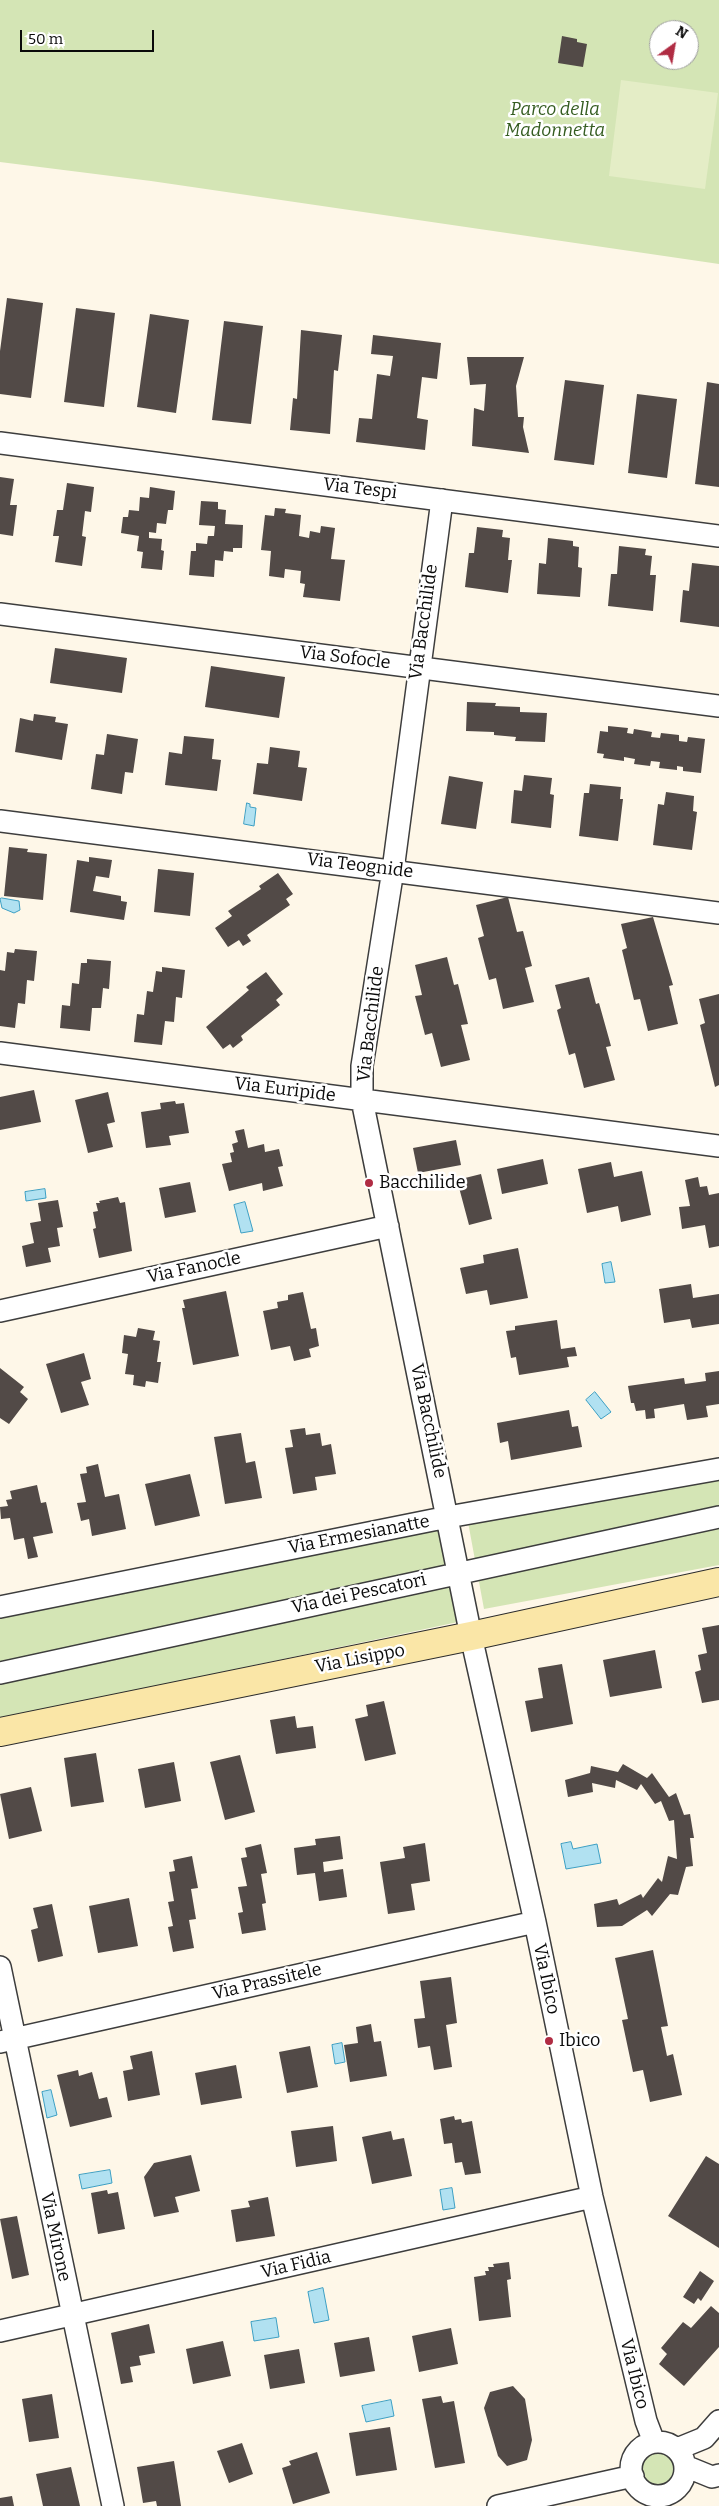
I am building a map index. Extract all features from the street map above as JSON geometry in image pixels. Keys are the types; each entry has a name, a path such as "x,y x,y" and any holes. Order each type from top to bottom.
{"street":[{"name":"Via Tespi","path":"0,443 719,536"},
{"name":"Via Bacchilide","path":"442,500 418,668 393,870 362,1066 362,1100 460,1572"},
{"name":"Via Sofocle","path":"0,614 719,706"},
{"name":"Via Teognide","path":"0,821 719,913"},
{"name":"Via Euripide","path":"0,1053 719,1146"},
{"name":"Via Fanocle","path":"0,1311 388,1226"},
{"name":"Via Ermesianatte","path":"0,1607 448,1517 719,1469"},
{"name":"Via dei Pescatori","path":"0,1673 719,1516"},
{"name":"Via Ibico","path":"460,1572 471,1636 535,1922 592,2197 646,2421 654,2442"},
{"name":"Via Lisippo","path":"0,1732 471,1636 719,1582"},
{"name":"Via Prassitele","path":"8,2040 535,1922"},
{"name":"Via Mirone","path":"0,1967 8,2040 72,2316 113,2506"},
{"name":"Via Fidia","path":"0,2331 592,2197"},
{"path":"681,2457 704,2438 719,2421"},
{"path":"681,2457 684,2479 679,2486 649,2500 638,2487 633,2476 632,2462 642,2447 654,2442 666,2443 681,2457 712,2477 719,2475"},
{"path":"498,2506 633,2476"}],"green space":[{"name":"Parco della Madonnetta","path":"0,0 719,0 719,264 151,181 0,162"},
{"path":"621,80 718,93 705,189 609,176"},
{"path":"719,1476 719,1565 484,1609 468,1522"},
{"path":"437,1526 458,1622 0,1719 0,1618"},
{"path":"658,2451 672,2456 677,2470 672,2484 658,2489 644,2484 639,2470 644,2456"}],"water":[{"path":"247,803 250,804 250,807 256,808 254,826 244,824"},
{"path":"0,899 19,901 20,910 14,913 2,908"},
{"path":"45,1189 46,1198 26,1201 25,1192"},
{"path":"245,1202 253,1231 241,1233 234,1205"},
{"path":"611,1262 615,1282 605,1283 602,1264"},
{"path":"595,1392 611,1412 601,1419 586,1400"},
{"path":"571,1842 573,1849 597,1844 601,1863 566,1869 561,1844"},
{"path":"342,2043 345,2062 335,2064 332,2045"},
{"path":"51,2090 57,2115 47,2118 42,2092"},
{"path":"110,2170 112,2183 82,2189 79,2175"},
{"path":"452,2188 455,2208 443,2210 440,2190"},
{"path":"323,2288 329,2320 314,2323 308,2292"},
{"path":"276,2318 279,2337 254,2341 251,2322"},
{"path":"391,2400 394,2416 366,2422 362,2406"}],"building":[{"path":"562,36 577,39 577,42 587,44 583,67 558,63"},
{"path":"7,298 43,303 31,398 0,394 0,351"},
{"path":"76,308 115,313 104,407 64,402"},
{"path":"150,314 189,320 176,413 137,407"},
{"path":"224,321 263,326 251,424 212,420"},
{"path":"301,330 342,335 338,371 334,370 330,434 290,430 293,398 297,399"},
{"path":"373,335 441,343 437,379 422,377 417,418 428,420 425,450 356,442 359,418 372,419 377,374 390,376 393,356 371,354"},
{"path":"467,357 524,357 516,386 518,417 524,417 523,427 529,453 472,446 474,408 484,411 486,384 470,385"},
{"path":"565,380 604,385 594,465 554,460"},
{"path":"707,382 719,384 719,487 695,484"},
{"path":"637,394 677,399 667,478 628,473"},
{"path":"0,477 14,479 10,505 17,505 13,536 0,534"},
{"path":"67,483 94,487 91,512 85,511 82,536 86,537 82,566 55,562 59,536 53,536 57,510 63,510"},
{"path":"150,487 175,491 173,510 168,510 166,524 157,523 156,533 149,532 149,538 162,539 161,550 164,551 162,570 141,568 143,552 137,551 139,536 121,533 123,517 128,517 129,510 139,511 140,497 149,498"},
{"path":"201,501 218,502 218,509 226,510 225,524 243,525 242,548 233,548 233,552 224,551 223,561 215,560 214,577 189,575 191,551 196,551 196,543 207,544 208,536 214,536 215,526 199,525"},
{"path":"275,508 286,509 285,513 301,515 299,536 309,538 310,531 320,533 321,526 335,528 331,559 345,560 340,601 303,597 305,584 300,583 301,571 285,569 284,578 269,576 271,551 261,550 265,515 274,516"},
{"path":"477,527 503,530 502,537 510,538 508,560 512,560 508,593 465,587 469,553 474,553"},
{"path":"548,538 573,541 573,546 579,547 578,567 582,568 580,597 537,594 539,563 546,564"},
{"path":"619,546 646,549 645,555 652,556 650,575 656,575 653,611 608,606 611,574 617,574"},
{"path":"692,563 719,566 719,627 680,622 683,590 689,591"},
{"path":"55,648 127,658 122,693 50,683"},
{"path":"211,666 285,677 279,718 205,707"},
{"path":"467,702 496,703 495,706 520,707 520,712 547,713 545,742 515,741 516,737 494,735 494,732 466,731"},
{"path":"34,714 56,717 55,722 68,724 62,760 15,752 20,718 33,721"},
{"path":"608,726 628,728 627,733 633,734 634,729 652,732 651,737 660,738 661,733 679,735 679,741 687,742 688,737 705,739 701,773 683,771 683,767 677,766 677,770 659,768 660,762 651,761 650,766 634,764 635,759 624,757 624,761 603,758 604,754 597,753 600,731 608,732"},
{"path":"107,734 138,739 133,773 125,772 122,794 91,789 96,754 104,755"},
{"path":"184,736 214,739 212,759 221,760 217,791 165,785 169,752 182,754"},
{"path":"270,747 300,751 298,767 307,768 302,801 253,794 257,763 268,764"},
{"path":"524,775 552,778 550,794 554,795 551,828 511,823 514,790 522,791"},
{"path":"449,776 483,782 476,829 441,824"},
{"path":"590,784 621,787 620,799 623,799 618,841 579,836 584,793 589,793"},
{"path":"666,792 694,796 693,811 697,812 692,850 653,845 658,804 664,805"},
{"path":"9,847 28,849 27,852 47,854 43,900 4,896"},
{"path":"89,857 112,860 109,878 96,876 93,891 121,896 121,901 127,902 124,920 70,912 77,860 89,862"},
{"path":"158,869 194,873 190,916 154,912"},
{"path":"278,873 293,894 286,899 290,905 247,935 251,941 243,946 239,940 228,947 215,928 232,916 228,911 261,889 259,886"},
{"path":"508,897 517,932 523,931 532,966 525,968 534,1002 503,1009 496,978 489,980 478,938 484,936 476,905"},
{"path":"653,917 673,985 669,986 678,1024 648,1031 640,999 634,1000 622,950 627,948 621,924"},
{"path":"15,949 37,951 34,981 27,980 25,1004 18,1003 15,1028 0,1026 0,970 5,971 7,952 14,953"},
{"path":"447,957 454,985 458,984 468,1024 461,1025 470,1060 441,1067 432,1033 425,1035 415,996 422,995 415,965"},
{"path":"87,959 111,961 109,989 103,988 101,1008 92,1008 90,1031 60,1028 62,1005 70,1006 72,983 79,984 81,963 87,963"},
{"path":"162,967 185,970 182,998 176,997 174,1022 165,1021 162,1045 134,1042 137,1014 144,1015 147,991 153,992 156,971 162,972"},
{"path":"266,972 283,994 276,1000 280,1005 241,1036 243,1040 233,1048 230,1044 223,1049 206,1027 249,990 246,987"},
{"path":"589,977 596,1004 599,1003 611,1046 606,1047 615,1080 584,1088 575,1053 569,1055 557,1010 561,1008 555,985"},
{"path":"719,994 719,1085 715,1087 700,1025 705,1023 699,999"},
{"path":"34,1090 41,1122 0,1130 0,1097"},
{"path":"108,1092 115,1122 107,1124 113,1147 88,1153 75,1100"},
{"path":"175,1101 176,1104 184,1103 189,1133 169,1136 171,1145 146,1148 141,1112 161,1109 160,1103"},
{"path":"244,1129 248,1148 264,1144 265,1152 279,1149 283,1166 278,1167 283,1186 263,1191 262,1183 229,1191 222,1164 232,1162 230,1153 234,1152 232,1144 238,1142 235,1131"},
{"path":"456,1140 461,1165 418,1173 413,1148"},
{"path":"543,1159 548,1184 502,1194 497,1169"},
{"path":"611,1162 614,1177 642,1171 651,1215 621,1222 618,1206 587,1213 578,1169"},
{"path":"481,1174 492,1219 469,1225 457,1180"},
{"path":"698,1177 700,1187 707,1186 709,1195 719,1193 719,1246 709,1248 705,1225 682,1229 679,1207 690,1206 685,1180"},
{"path":"190,1182 196,1212 165,1218 159,1188"},
{"path":"118,1197 120,1203 125,1202 132,1251 99,1258 93,1229 96,1228 93,1212 98,1211 96,1203 100,1203 99,1201"},
{"path":"58,1200 63,1227 57,1228 60,1246 48,1248 51,1262 26,1267 22,1246 34,1243 30,1223 41,1221 38,1203"},
{"path":"518,1248 528,1298 490,1305 487,1290 466,1294 460,1268 484,1263 483,1255"},
{"path":"691,1284 693,1298 719,1294 719,1324 692,1328 690,1319 664,1323 659,1289"},
{"path":"226,1291 239,1356 193,1365 182,1308 185,1308 183,1300"},
{"path":"303,1292 311,1329 316,1328 319,1346 309,1349 311,1357 294,1361 290,1346 271,1350 263,1311 278,1308 277,1302 288,1300 288,1295"},
{"path":"557,1320 561,1349 575,1347 577,1356 567,1357 569,1367 519,1375 516,1357 511,1358 506,1331 515,1330 515,1326"},
{"path":"138,1328 155,1331 153,1340 160,1341 157,1362 161,1362 158,1383 146,1381 145,1387 133,1385 134,1375 125,1374 128,1354 122,1353 124,1335 136,1337"},
{"path":"84,1353 91,1379 81,1382 89,1405 61,1413 46,1364"},
{"path":"0,1368 24,1387 20,1392 28,1399 9,1424 0,1418"},
{"path":"719,1371 719,1404 706,1406 708,1417 687,1420 684,1404 654,1409 655,1418 646,1419 645,1410 636,1411 634,1403 631,1403 628,1386 684,1378 685,1384 706,1381 705,1373"},
{"path":"569,1410 572,1427 578,1426 582,1447 511,1460 508,1441 500,1443 497,1423"},
{"path":"305,1428 306,1435 320,1433 322,1446 331,1444 336,1474 315,1477 317,1490 293,1494 285,1448 293,1447 290,1430"},
{"path":"241,1433 246,1463 255,1461 262,1498 225,1504 214,1437"},
{"path":"98,1464 105,1497 119,1494 126,1529 92,1536 89,1519 81,1521 77,1503 86,1502 80,1474 87,1473 86,1467"},
{"path":"190,1474 200,1516 155,1526 145,1484"},
{"path":"37,1485 41,1503 46,1502 53,1533 33,1537 38,1557 28,1559 24,1538 14,1540 10,1518 1,1519 0,1507 8,1506 6,1500 12,1499 10,1491"},
{"path":"719,1625 719,1700 702,1703 695,1672 701,1670 698,1655 707,1653 702,1628"},
{"path":"655,1650 662,1688 610,1697 603,1660"},
{"path":"562,1664 573,1724 531,1732 525,1701 543,1698 538,1668"},
{"path":"384,1701 396,1754 365,1761 355,1719 368,1716 366,1705"},
{"path":"295,1716 297,1728 313,1726 316,1748 276,1754 270,1720"},
{"path":"96,1753 104,1802 71,1807 64,1758"},
{"path":"240,1755 255,1812 225,1820 210,1762"},
{"path":"174,1762 181,1801 145,1808 138,1769"},
{"path":"623,1764 647,1778 652,1773 669,1797 676,1793 684,1815 690,1814 694,1838 690,1838 693,1866 686,1867 678,1895 670,1894 652,1916 647,1910 622,1926 597,1927 594,1904 617,1899 619,1905 641,1894 643,1898 658,1878 662,1882 668,1856 677,1859 674,1820 669,1821 661,1801 655,1804 641,1784 637,1790 616,1780 615,1788 592,1783 593,1792 568,1797 565,1780 590,1773 591,1766 618,1772"},
{"path":"31,1787 42,1831 9,1839 0,1794"},
{"path":"340,1836 343,1859 323,1862 324,1872 343,1869 347,1897 319,1901 315,1873 297,1875 294,1848 316,1845 315,1839"},
{"path":"425,1843 430,1881 411,1884 415,1910 388,1914 380,1862 405,1858 403,1847"},
{"path":"261,1844 267,1873 261,1874 266,1903 262,1904 266,1930 242,1934 238,1913 243,1912 238,1887 247,1886 241,1858 247,1857 245,1848"},
{"path":"192,1856 198,1888 191,1889 196,1919 189,1920 194,1948 173,1952 168,1927 173,1926 168,1902 174,1901 169,1872 175,1871 173,1860"},
{"path":"129,1898 138,1946 98,1953 89,1906"},
{"path":"52,1904 63,1956 38,1962 31,1930 38,1928 33,1908"},
{"path":"653,1950 668,2026 661,2027 667,2056 673,2054 682,2095 650,2102 643,2070 633,2072 622,2020 628,2019 615,1958"},
{"path":"451,1977 457,2023 446,2025 452,2067 434,2070 430,2046 418,2048 414,2019 425,2018 420,1981"},
{"path":"371,2024 374,2042 381,2041 387,2076 350,2082 344,2045 358,2043 356,2027"},
{"path":"310,2046 318,2087 287,2093 279,2052"},
{"path":"152,2051 160,2095 128,2101 123,2071 133,2069 130,2056"},
{"path":"236,2065 242,2098 201,2105 195,2073"},
{"path":"78,2070 79,2076 92,2072 99,2099 107,2097 112,2117 70,2127 57,2075"},
{"path":"454,2116 455,2120 461,2119 462,2123 472,2121 481,2173 465,2175 462,2162 455,2163 452,2143 444,2144 440,2119"},
{"path":"333,2126 337,2161 296,2167 291,2131"},
{"path":"391,2131 393,2140 404,2138 412,2176 372,2184 362,2137"},
{"path":"191,2155 200,2191 175,2197 179,2212 154,2217 144,2177 154,2163"},
{"path":"706,2156 719,2164 719,2248 668,2216"},
{"path":"107,2190 108,2194 118,2192 125,2229 98,2234 91,2193"},
{"path":"268,2197 275,2236 236,2242 231,2210 250,2207 248,2201"},
{"path":"17,2216 29,2275 12,2279 0,2219"},
{"path":"509,2262 511,2279 507,2280 511,2317 479,2321 474,2277 486,2275 485,2271 489,2271 488,2267 494,2267 493,2264"},
{"path":"700,2271 714,2281 701,2301 698,2298 694,2304 683,2297"},
{"path":"711,2306 719,2313 719,2347 684,2386 659,2364 667,2354 661,2348 683,2322 691,2328"},
{"path":"149,2324 155,2353 139,2356 141,2365 130,2367 133,2382 121,2384 111,2333"},
{"path":"451,2328 458,2364 419,2372 412,2336"},
{"path":"369,2337 375,2371 340,2377 334,2343"},
{"path":"223,2341 231,2376 193,2384 186,2349"},
{"path":"299,2349 305,2383 270,2389 264,2355"},
{"path":"513,2386 525,2399 532,2440 527,2460 507,2466 498,2456 484,2408 490,2392"},
{"path":"52,2394 59,2438 29,2442 22,2399"},
{"path":"441,2396 443,2403 454,2401 465,2463 435,2468 422,2399"},
{"path":"390,2427 397,2470 356,2476 349,2433"},
{"path":"242,2443 253,2474 229,2483 217,2451"},
{"path":"317,2452 330,2493 293,2504 282,2468 291,2465 289,2461"},
{"path":"174,2461 181,2506 157,2506 156,2501 143,2503 137,2467"},
{"path":"71,2467 80,2506 43,2506 36,2474"},
{"path":"12,2496 14,2506 0,2506 0,2498"}],"place":[{"name":"Bacchilide","path":"369,1183"},
{"name":"Ibico","path":"549,2041"}]}
